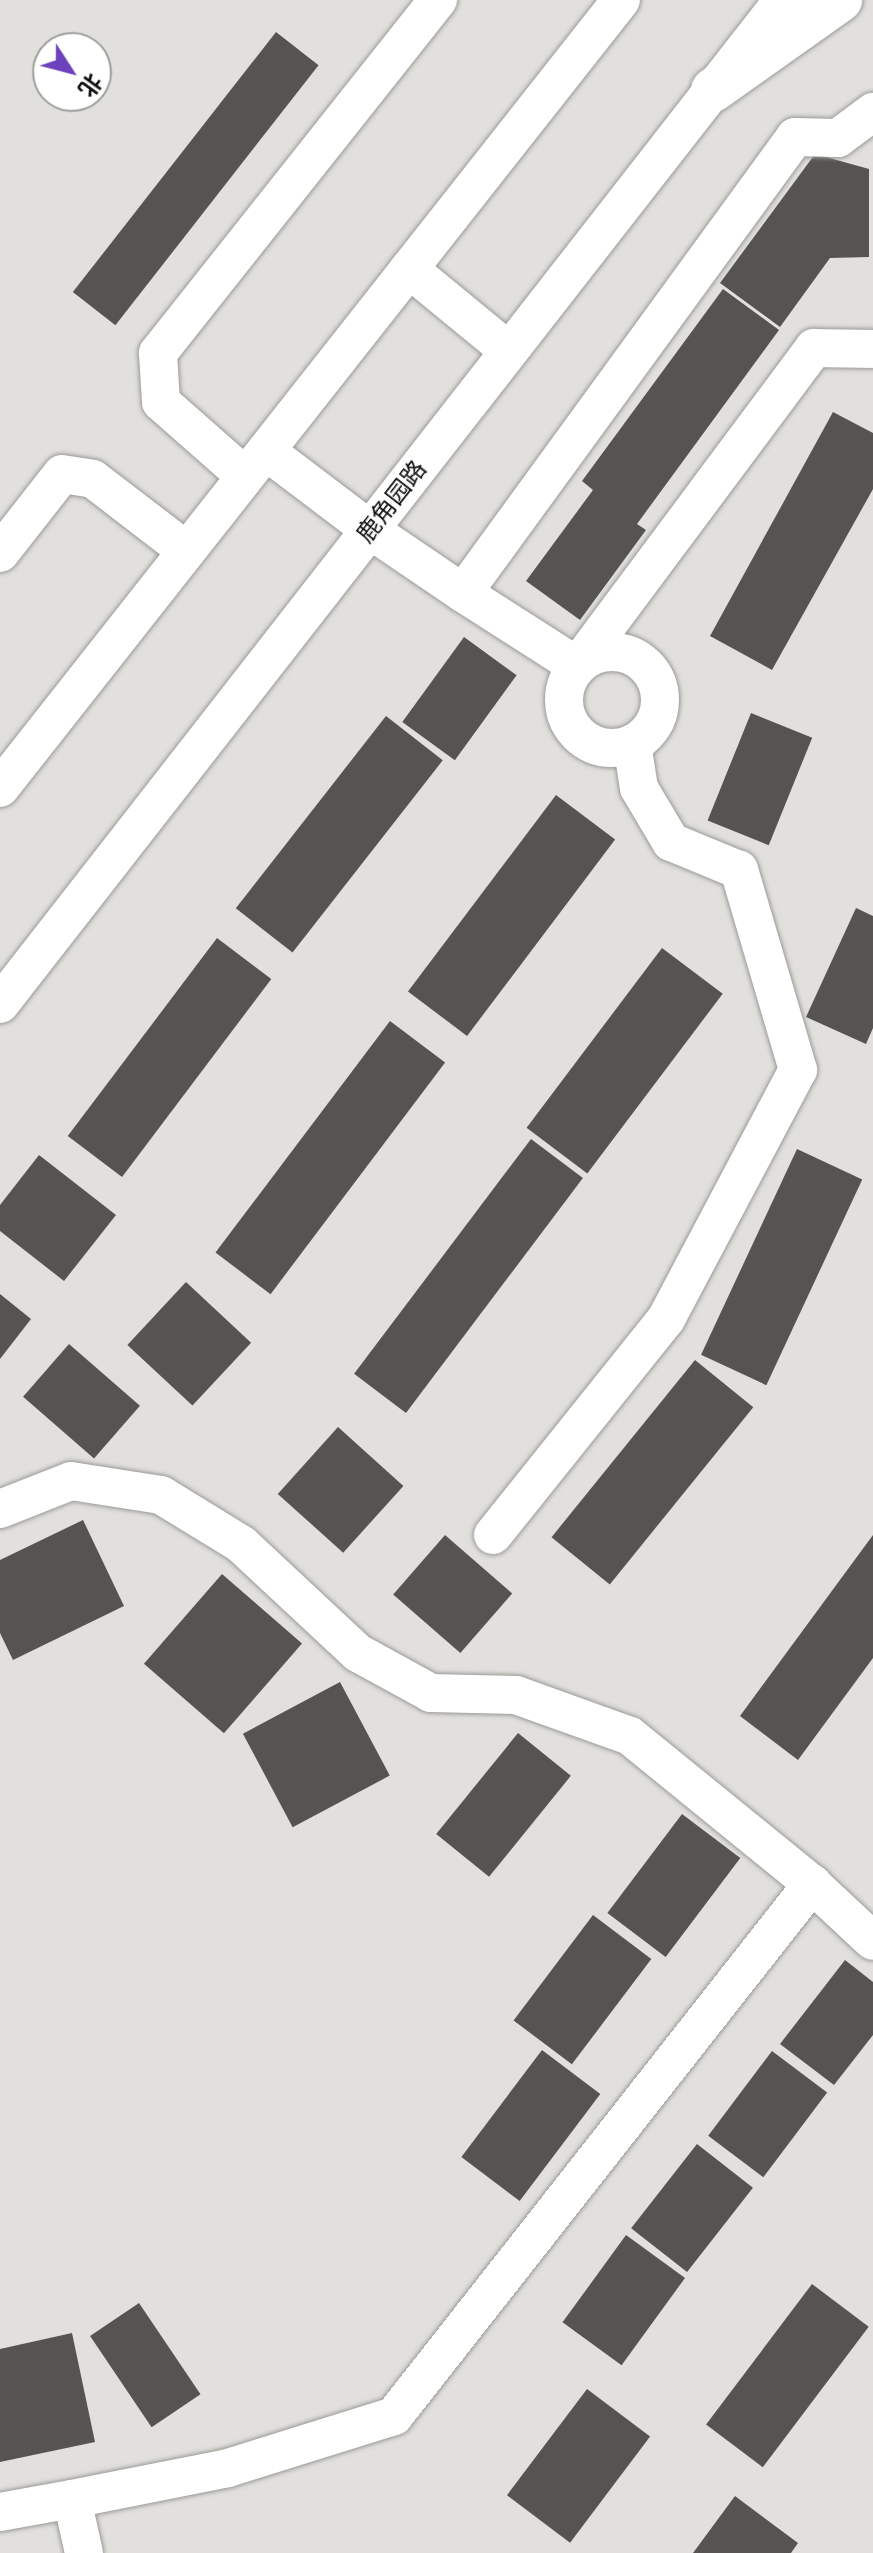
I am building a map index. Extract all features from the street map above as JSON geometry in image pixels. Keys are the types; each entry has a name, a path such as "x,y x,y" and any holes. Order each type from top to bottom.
{"main road":[{"path":"713,90 840,0"}],"street":[{"path":"438,0 158,353 161,402 256,464 370,530 577,666"},
{"path":"0,788 621,0"},
{"name":"鹿角园路","path":"0,1004 783,0"},
{"path":"463,593 795,137 838,138 873,112"},
{"path":"409,269 509,351"},
{"path":"577,666 591,656 624,653 651,672 659,687 658,712 646,734 632,744 599,748 584,740 572,729 563,697 567,680 577,666 814,348 873,349"},
{"path":"0,553 62,474 93,479 187,551"},
{"path":"493,1535 666,1319 798,1070 739,870 671,842 639,788 632,744"},
{"path":"0,1509 71,1481 161,1495 241,1544 358,1653 431,1693 516,1695 630,1736 812,1884 873,1941"},
{"path":"0,2512 228,2468 394,2416 812,1884"},
{"path":"72,2499 84,2553"}],"building":[{"path":"276,32 319,65 115,325 73,292"},
{"path":"815,154 869,169 869,257 830,258 780,327 720,283"},
{"path":"723,289 779,330 637,524 646,530 580,620 526,581 593,490 582,481"},
{"path":"833,412 873,433 873,489 772,670 710,636"},
{"path":"464,637 517,675 455,760 402,722"},
{"path":"751,713 812,738 769,845 708,821"},
{"path":"386,716 443,760 293,953 236,908"},
{"path":"556,795 615,840 467,1036 408,991"},
{"path":"856,908 873,916 873,1028 866,1044 806,1017"},
{"path":"217,938 271,979 122,1177 68,1136"},
{"path":"662,948 723,994 587,1173 527,1128"},
{"path":"390,1021 445,1063 271,1294 215,1253"},
{"path":"531,1139 583,1178 406,1413 354,1374"},
{"path":"797,1149 862,1179 766,1385 701,1355"},
{"path":"39,1155 116,1215 64,1281 0,1231 0,1205"},
{"path":"186,1282 251,1343 192,1406 127,1345"},
{"path":"0,1294 31,1319 0,1359"},
{"path":"69,1344 140,1406 94,1458 23,1397"},
{"path":"695,1360 753,1407 610,1584 552,1537"},
{"path":"338,1427 403,1486 343,1553 278,1494"},
{"path":"83,1520 124,1606 13,1660 0,1633 0,1560"},
{"path":"445,1535 512,1593 460,1653 393,1595"},
{"path":"873,1535 873,1658 798,1760 740,1716"},
{"path":"222,1574 302,1644 224,1733 144,1664"},
{"path":"340,1682 390,1776 293,1827 243,1734"},
{"path":"518,1733 571,1776 489,1877 436,1834"},
{"path":"682,1814 740,1858 666,1957 607,1913"},
{"path":"593,1915 651,1959 572,2064 514,2020"},
{"path":"845,1960 873,1982 873,2035 834,2085 780,2044"},
{"path":"542,2050 600,2094 520,2201 461,2157"},
{"path":"772,2051 827,2093 763,2177 708,2136"},
{"path":"697,2144 753,2188 687,2272 631,2228"},
{"path":"626,2235 685,2278 622,2365 563,2322"},
{"path":"812,2284 869,2327 763,2467 706,2425"},
{"path":"139,2303 201,2394 152,2427 90,2336"},
{"path":"72,2333 95,2442 0,2462 0,2349"},
{"path":"587,2389 650,2437 570,2543 507,2495"},
{"path":"735,2496 798,2543 791,2553 693,2553"}]}
